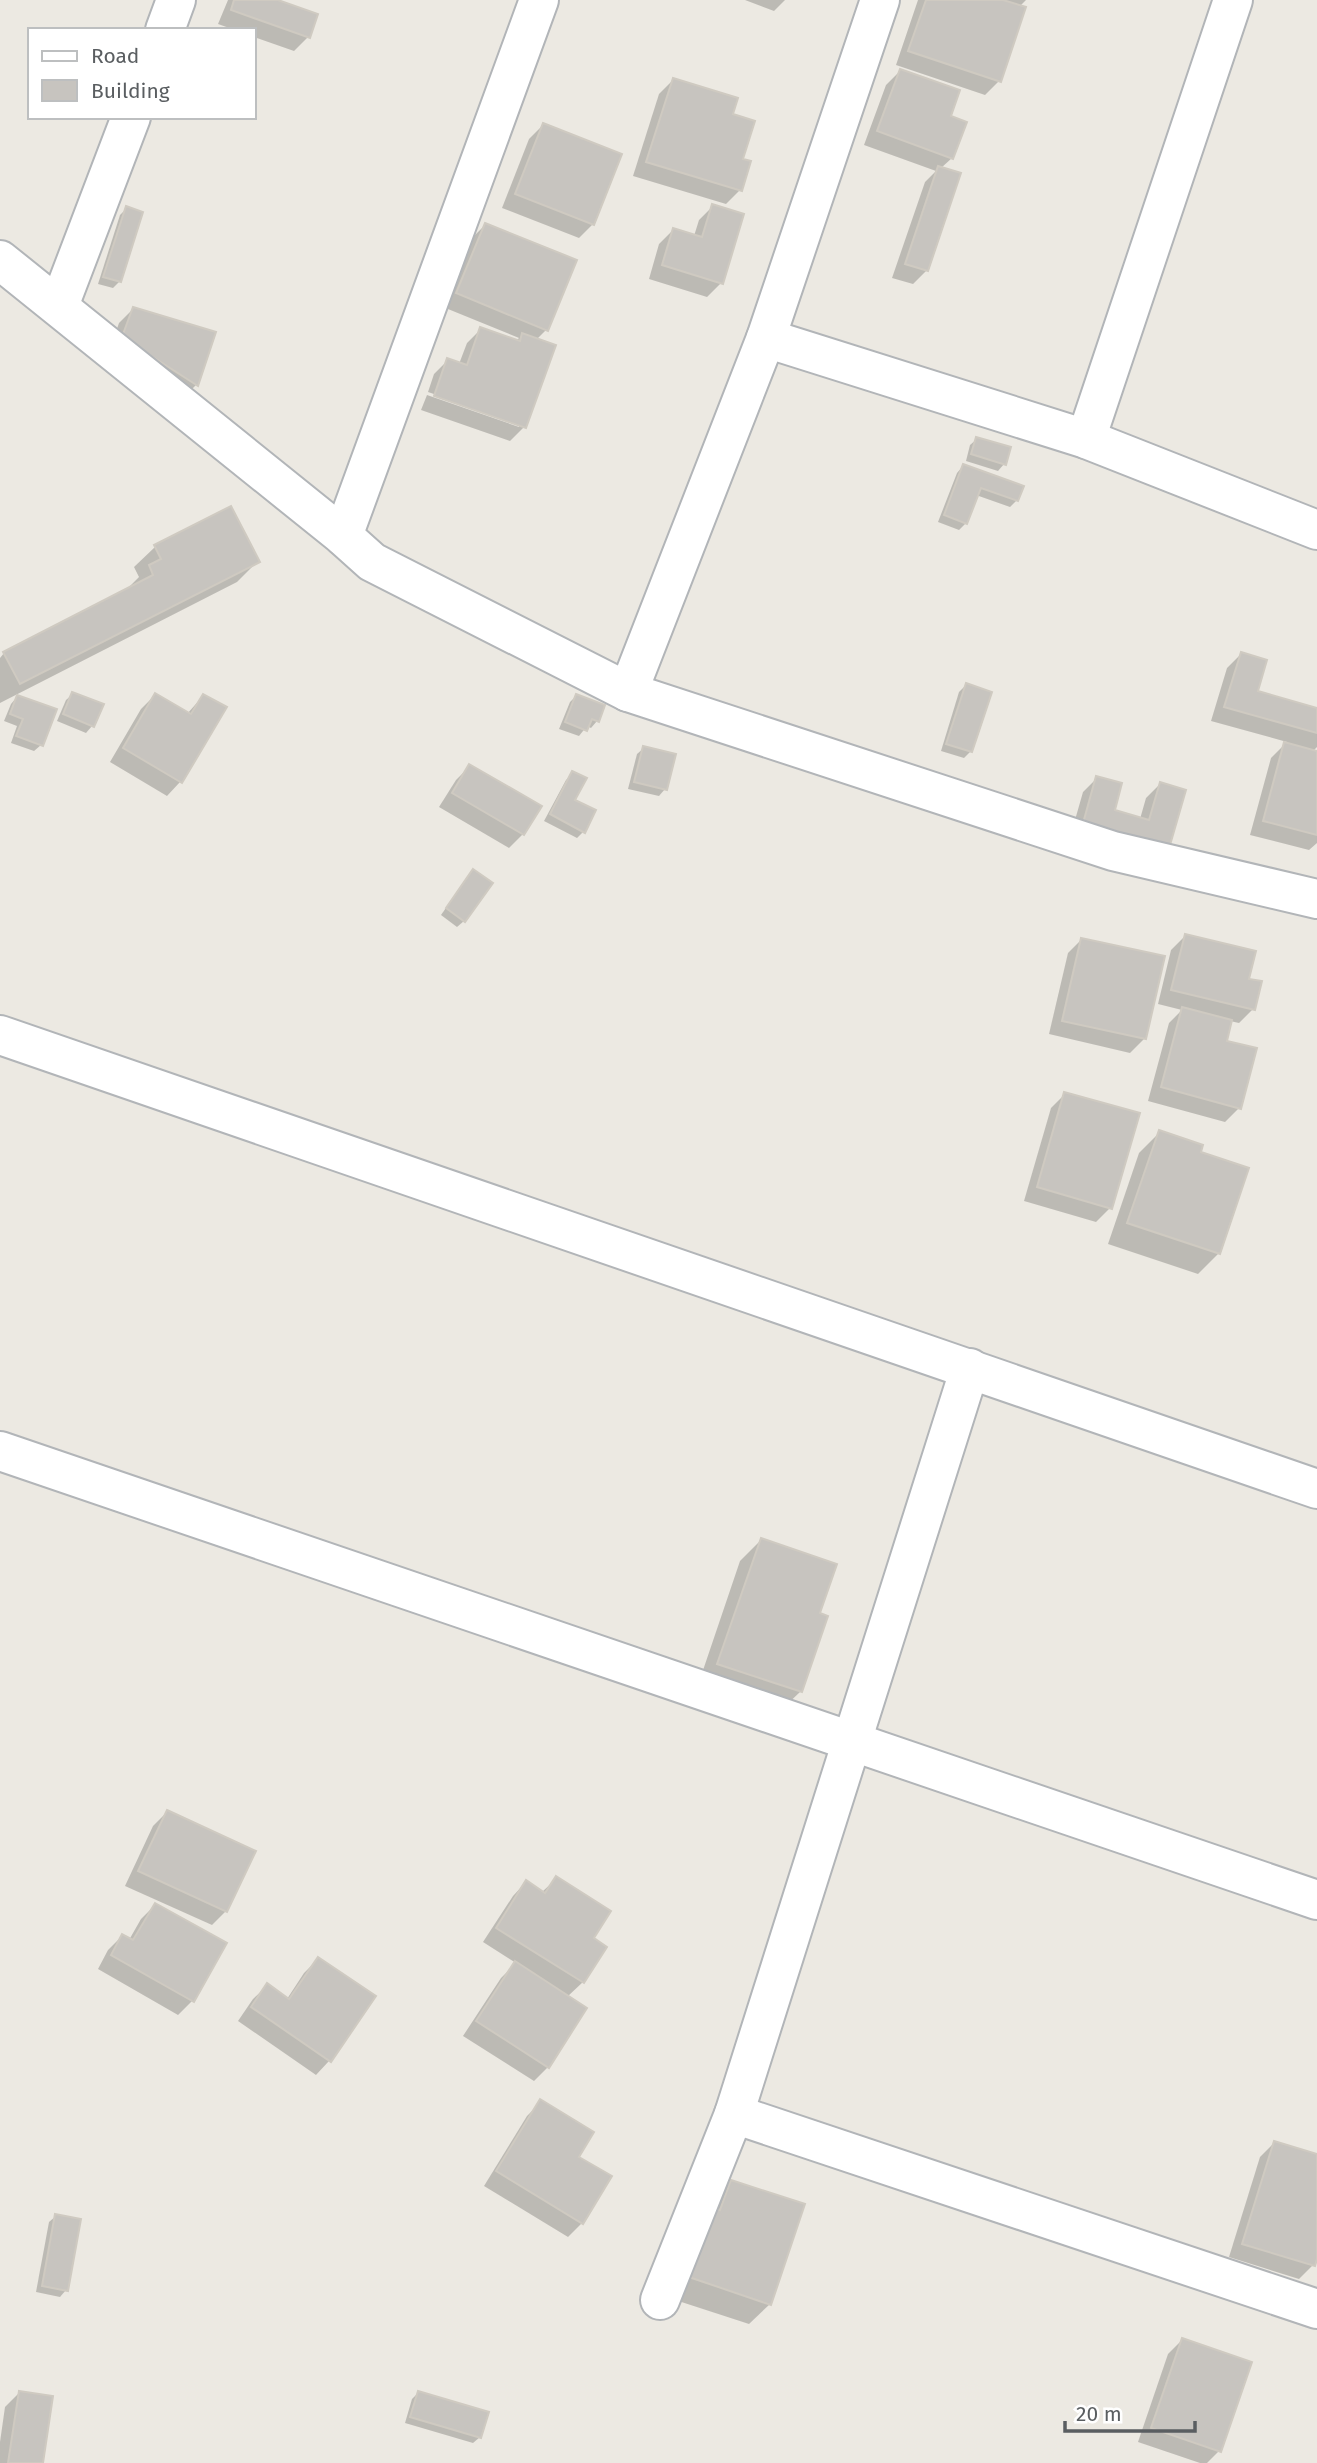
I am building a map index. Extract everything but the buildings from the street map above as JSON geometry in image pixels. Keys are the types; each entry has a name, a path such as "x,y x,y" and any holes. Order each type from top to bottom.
{"street":[{"path":"166,28 176,0"},
{"path":"343,536 538,0"},
{"path":"628,692 766,338 880,0"},
{"path":"1086,439 1233,0"},
{"path":"59,306 130,119"},
{"path":"0,260 372,562 628,692 1113,851 1317,899"},
{"path":"766,338 1086,439 1317,530"},
{"path":"0,1035 1317,1489"},
{"path":"660,2300 734,2114 970,1368"},
{"path":"0,1451 1317,1900"},
{"path":"734,2114 1317,2309"}]}
